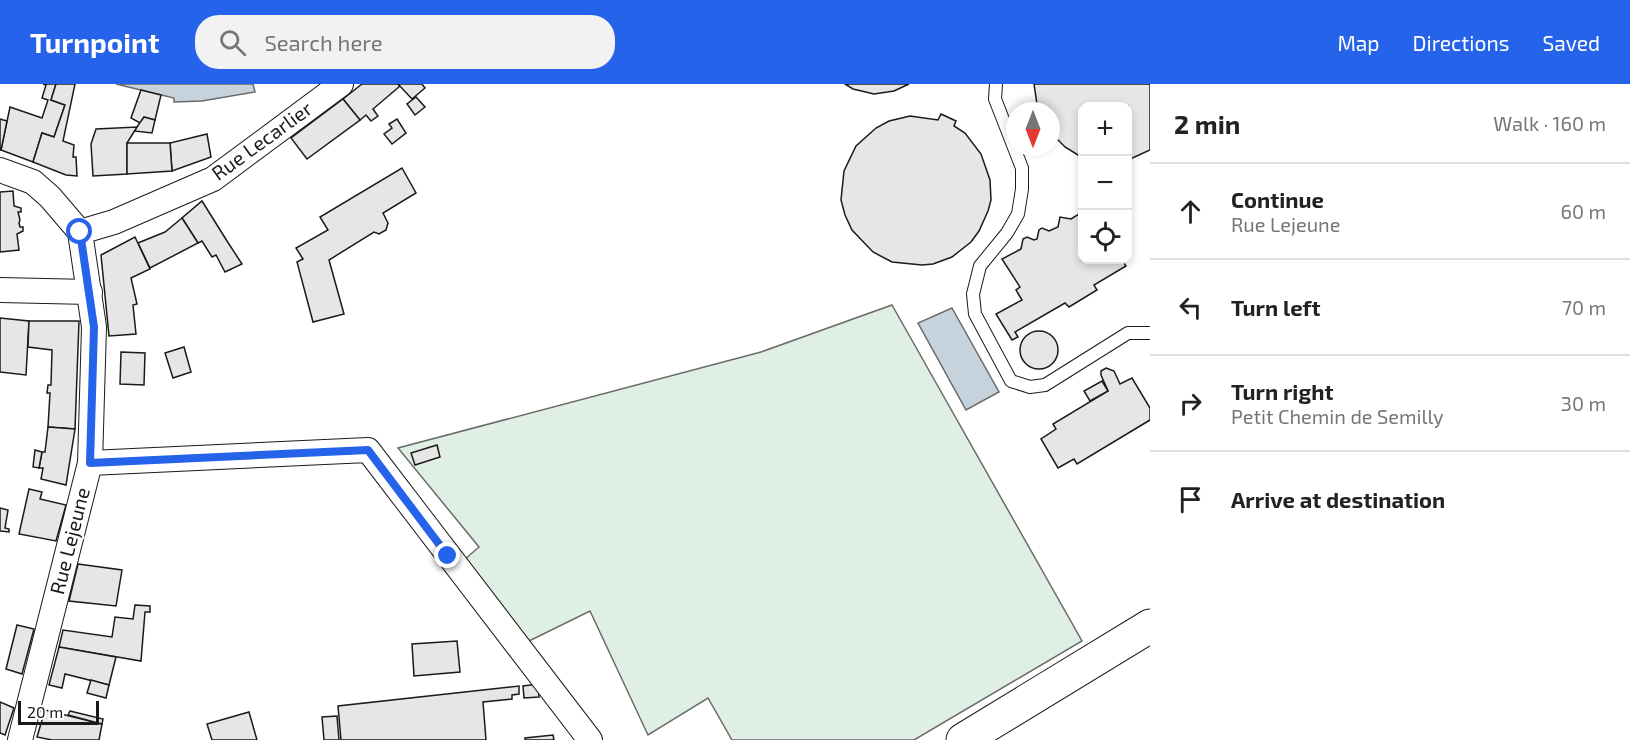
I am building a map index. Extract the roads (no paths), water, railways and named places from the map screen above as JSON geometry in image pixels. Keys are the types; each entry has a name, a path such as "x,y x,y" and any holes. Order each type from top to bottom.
{"main road":[{"path":"963,740 1150,626"}],"street":[{"name":"Rue Lecarlier","path":"80,232 114,222 213,179 341,84"},
{"path":"0,170 33,182 50,197 80,232"},
{"name":"Rue Lejeune","path":"20,740 90,463 94,327 80,232"},
{"path":"0,290 90,292"},
{"path":"90,463 368,450 591,740"}],"lane":[{"path":"996,84 995,99 1022,168 1022,189 1018,214 1007,233 980,266 973,294 975,314 1011,381 1030,387 1045,385 1128,333 1150,333"}]}
